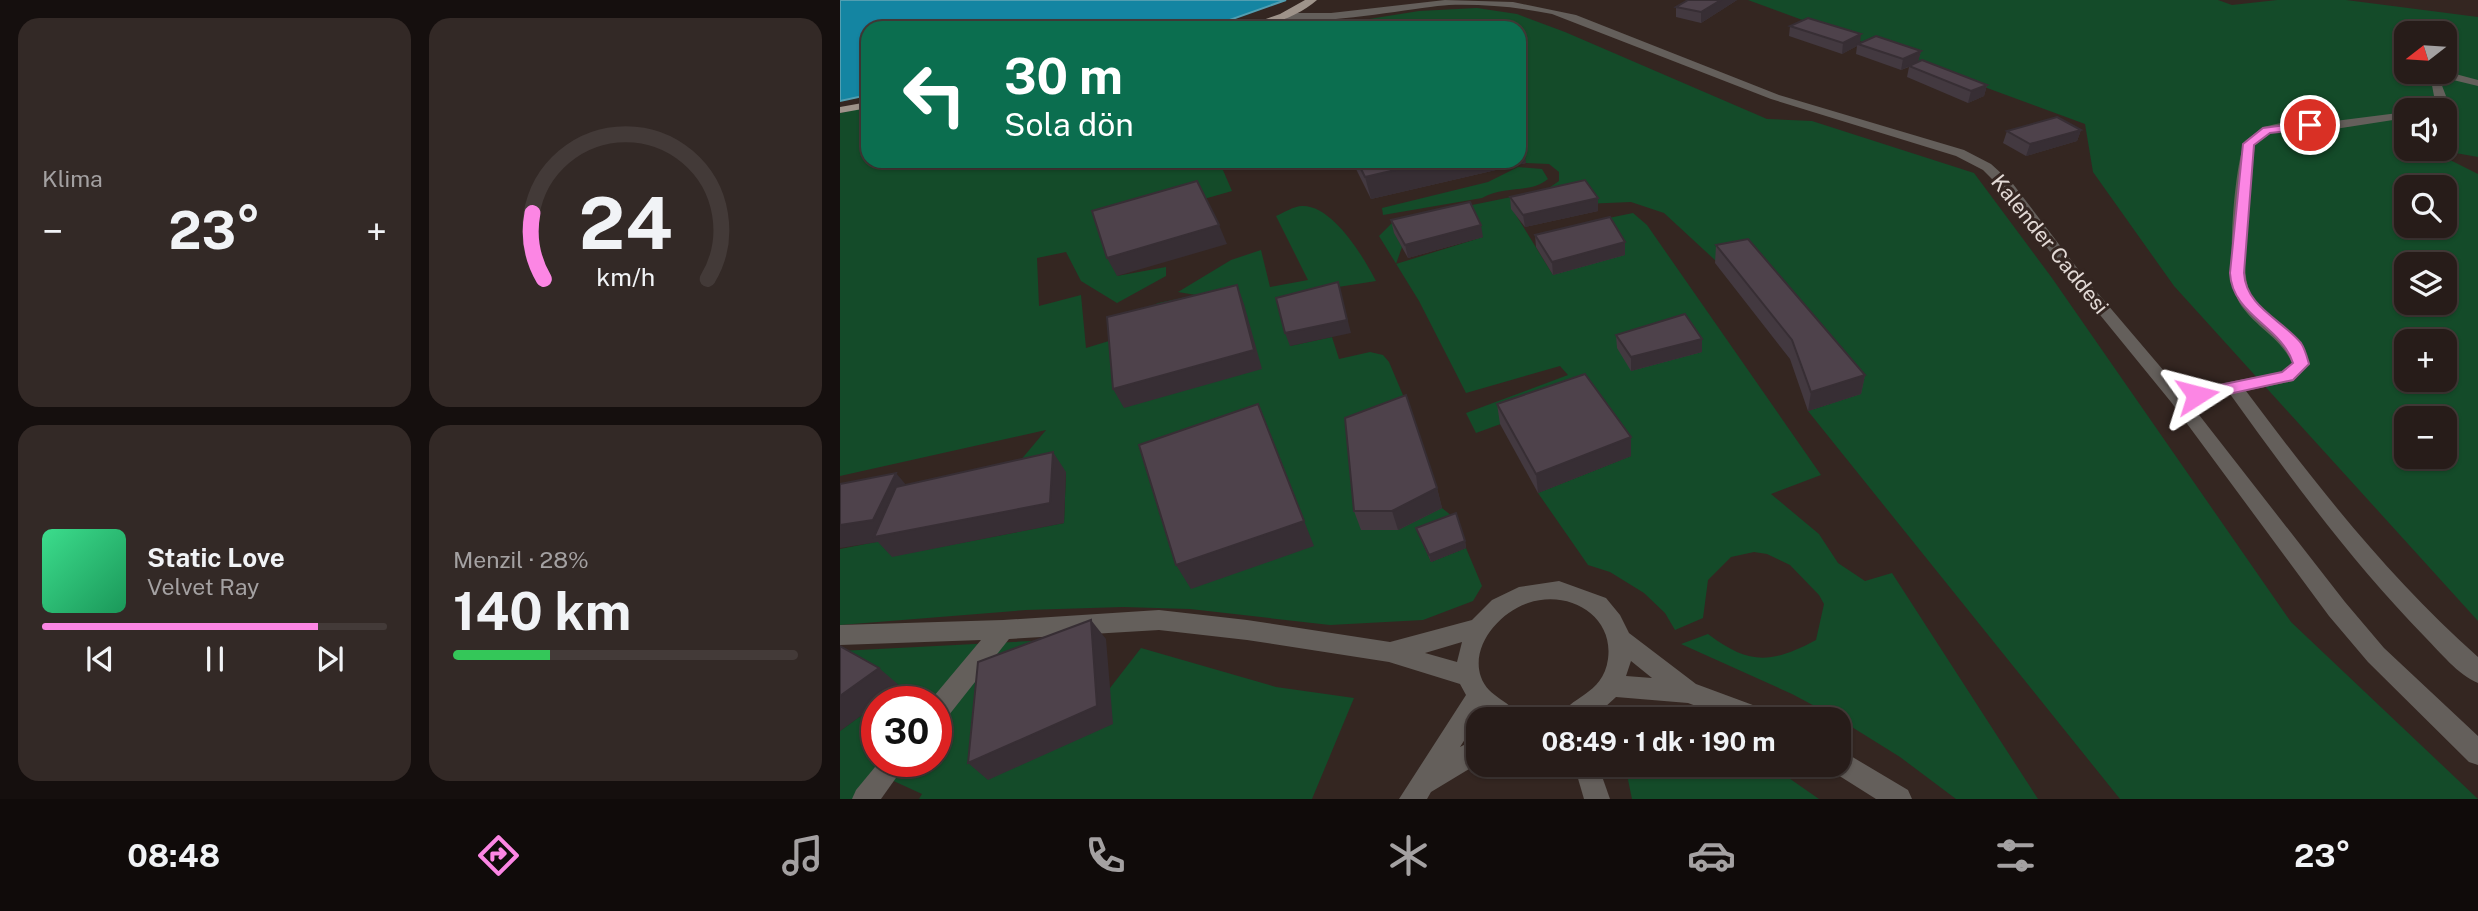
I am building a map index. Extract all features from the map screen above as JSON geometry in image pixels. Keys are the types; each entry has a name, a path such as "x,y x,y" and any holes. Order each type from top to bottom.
{"main road":[{"path":"1268,21 1312,0"},
{"path":"840,110 861,106"}],"street":[{"name":"Kalender Caddesi","path":"1283,16 1316,18 1467,1 1539,7 1573,17 1775,97 1960,153 1987,167 2008,187 2079,280 2177,398 2368,646 2416,696 2478,753"},
{"path":"2439,98 2435,82 2448,75 2478,83"},
{"path":"2177,398 2236,389 2287,377 2301,364 2295,347 2253,310 2238,286 2249,144 2267,130 2285,126 2335,125 2394,117"},
{"path":"2236,389 2306,487 2435,635 2478,671"},
{"path":"1490,707 1473,686 1467,659 1478,628 1491,612 1508,600 1531,591 1555,589 1578,593 1598,604 1612,620 1620,640 1620,663 1611,686 1592,707"},
{"path":"840,635 1003,630 1159,620 1247,629 1389,652 1473,686"},
{"path":"1389,652 1478,628"},
{"path":"952,692 1003,630"},
{"path":"1620,640 1688,692"},
{"path":"1417,792 1473,686"},
{"path":"1611,686 1688,692 1728,707"},
{"path":"1417,792 1466,758"},
{"path":"1851,769 1899,799"},
{"path":"865,799 883,777"},
{"path":"1590,777 1597,799"}],"green space":[{"path":"1748,0 2218,0 2232,5 2277,0 2346,0 2478,17 2478,157 2457,153 2457,98 2394,98 2394,161 2452,161 2478,174 2478,621 2174,286 2093,172 2085,124"},
{"path":"1477,8 1517,14 1767,119 1812,121 1974,173 2052,278 2291,622 2478,799 2120,799 1808,411 1860,394 1664,213 1631,202 1511,207 1553,275 1604,219 1633,213 1647,225 1821,475 1771,494 1819,534 1838,563 1865,581 1892,573 2038,799 1956,799 1900,757 1851,726 1851,707 1816,707 1681,644 1708,634 1748,656 1760,658 1786,654 1816,640 1824,604 1819,595 1790,565 1767,554 1754,552 1731,557 1708,580 1703,618 1675,630 1665,613 1644,593 1610,572 1588,565 1538,493 1631,456 1586,393 1476,433 1466,413 1568,375 1560,366 1466,393 1419,301 1396,264 1379,236 1394,221 1546,190 1559,181 1559,172 1549,164 1526,163 1526,21 1357,21 1419,11","holes":["1394,232 1483,237 1396,264 1402,247"]},
{"path":"861,108 861,168 1222,168 1232,191 1204,199 1117,276 1166,267 1166,276 1117,303 1081,281 1066,252 1037,258 1039,306 1081,295 1086,348 1109,341 1125,319 1158,303 1196,295 1178,292 1231,260 1261,250 1270,287 1308,280 1276,216 1302,206 1325,214 1346,234 1376,281 1338,287 1290,346 1332,337 1339,359 1370,352 1383,355 1389,362 1411,414 1398,530 1442,508 1457,520 1419,535 1431,562 1466,548 1482,586 1473,601 1423,620 1330,625 1190,609 1123,607 1026,610 840,625 840,549 891,539 893,556 1064,523 1066,472 1010,473 1046,430 840,476 840,113"},
{"path":"1516,168 1542,169 1548,179 1541,184 1482,198 1383,215 1382,208 1488,182"},
{"path":"1106,639 997,680 1110,688 1141,648 1276,687 1354,698 1312,799 919,799 922,794 887,778 860,799 840,799 840,731 861,716 861,777 952,777 952,686 867,686 840,651 1050,640 1071,644"},
{"path":"1627,777 1787,777 1819,799 1632,799"}],"water":[{"path":"840,0 1286,0 1227,21 861,21 861,96 840,101"}],"building":[{"path":"1688,0 1721,0 1701,12 1676,7"},
{"path":"1808,18 1861,34 1843,43 1790,26"},
{"path":"1876,36 1921,51 1903,59 1858,44"},
{"path":"1922,60 1987,85 1971,91 1909,66"},
{"path":"2057,117 2081,130 2030,144 2007,131"},
{"path":"1360,168 1404,168 1365,177"},
{"path":"1585,180 1598,198 1523,215 1510,197"},
{"path":"1197,181 1219,225 1107,258 1092,211"},
{"path":"1470,202 1481,225 1405,245 1391,220"},
{"path":"1610,217 1625,242 1552,262 1535,235"},
{"path":"1748,239 1865,375 1811,392 1792,340 1716,245"},
{"path":"1338,282 1347,320 1285,333 1276,298"},
{"path":"1237,285 1254,350 1113,389 1107,317"},
{"path":"1685,314 1702,339 1631,357 1616,335"},
{"path":"1585,374 1631,437 1536,474 1497,404"},
{"path":"1406,395 1437,488 1392,511 1354,511 1345,418"},
{"path":"1258,404 1304,521 1176,565 1139,445"},
{"path":"1053,452 1050,503 874,537 896,487"},
{"path":"896,473 873,520 840,525 840,484"},
{"path":"1456,513 1465,541 1429,555 1416,528"},
{"path":"1091,620 1097,706 968,763 978,662"},
{"path":"840,646 879,668 840,696"}],"route":[{"path":"2197,395 2287,377 2301,364 2295,347 2244,299 2238,286 2237,273 2249,144 2267,130 2310,125"}]}
